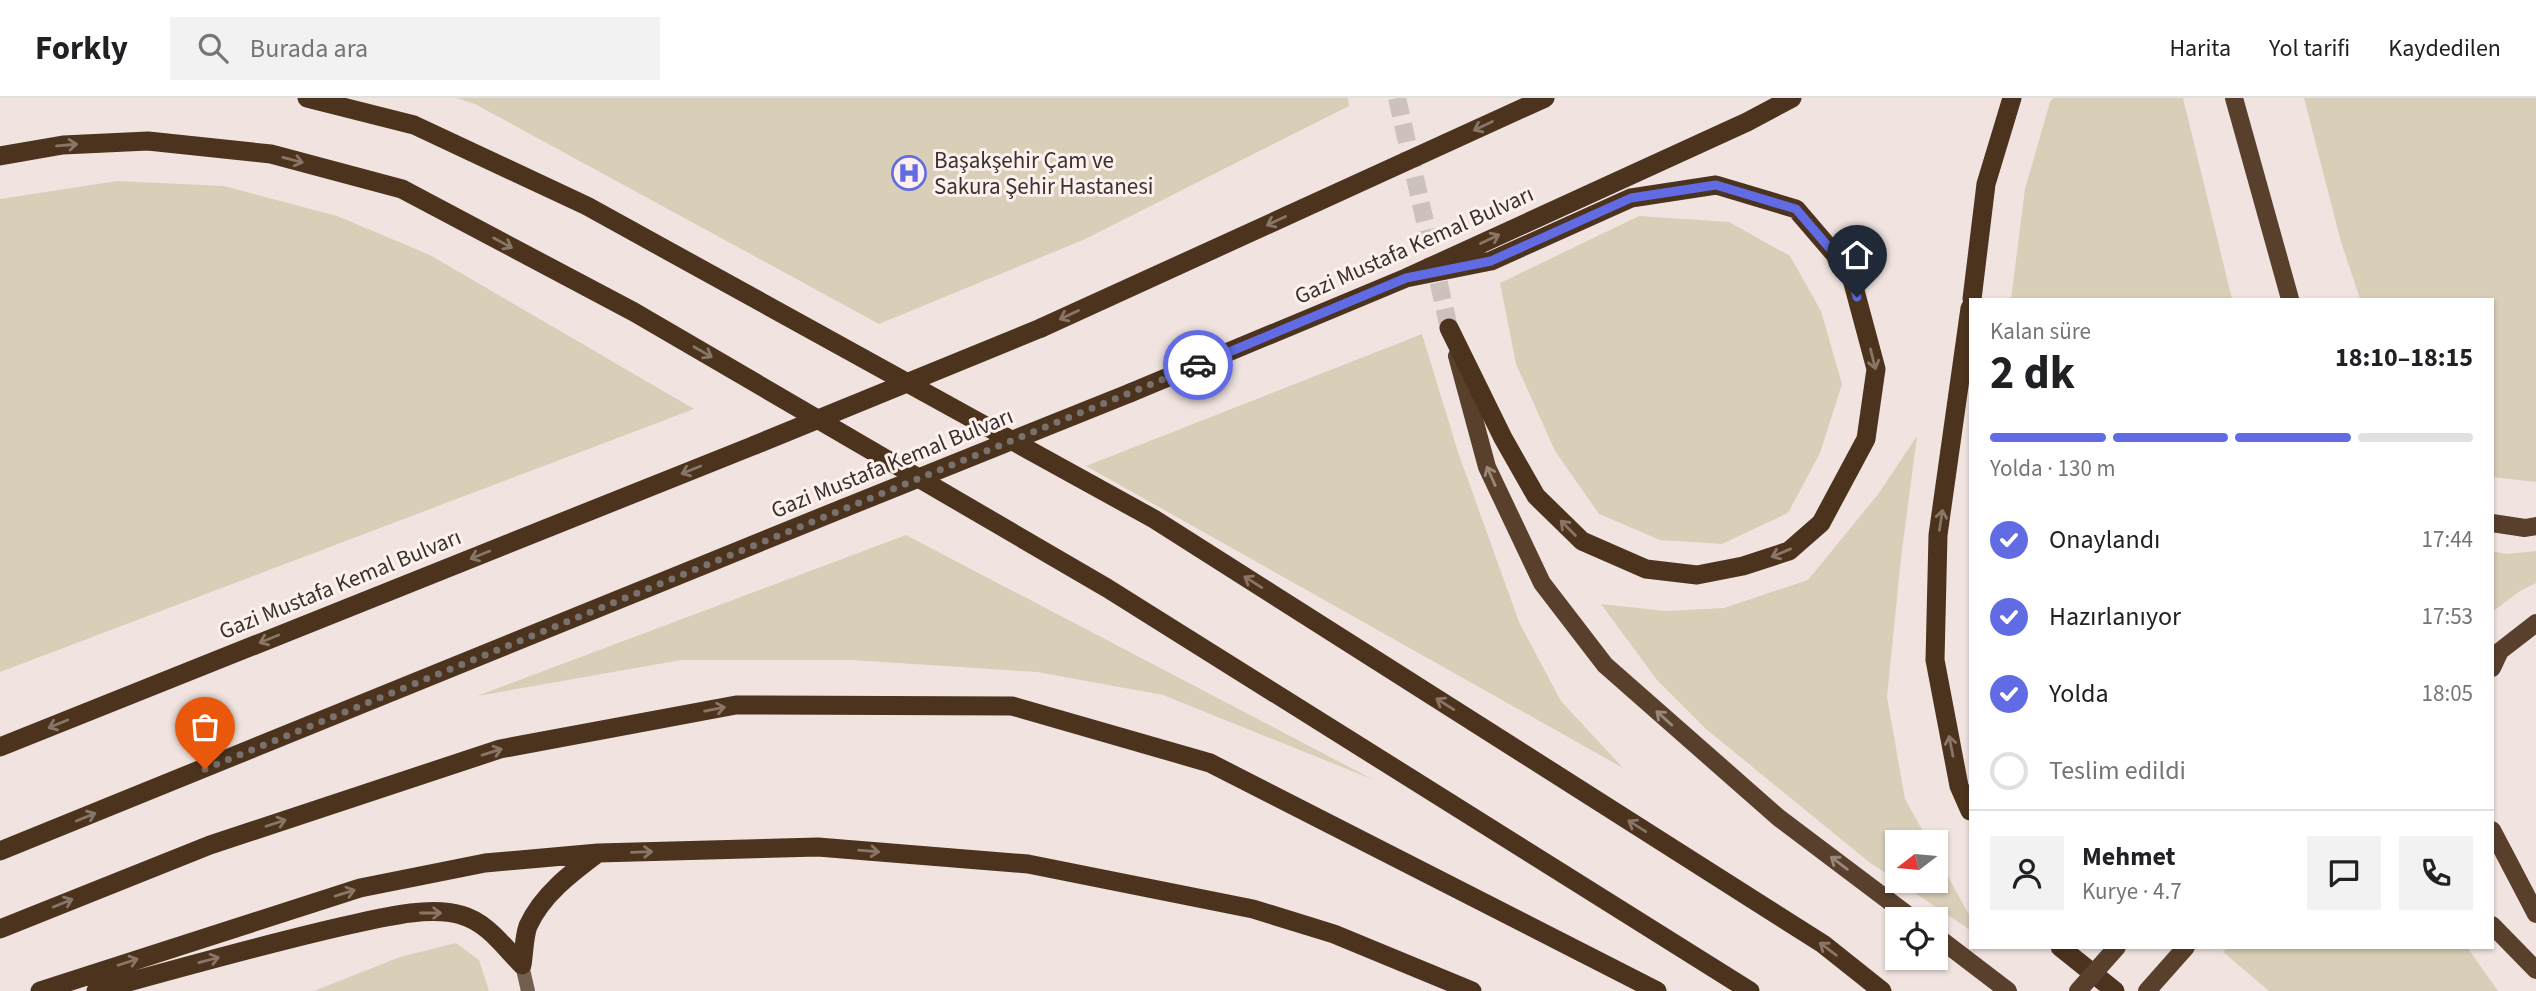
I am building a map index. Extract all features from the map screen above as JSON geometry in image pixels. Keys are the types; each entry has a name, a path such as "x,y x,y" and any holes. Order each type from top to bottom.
{"highway":[{"path":"307,98 414,125 587,206 1154,519 1823,944 1882,991"},
{"name":"Gazi Mustafa Kemal Bulvarı","path":"0,744 24,737 1041,328 1545,98"},
{"name":"Gazi Mustafa Kemal Bulvarı","path":"0,851 1130,393 1406,278 1725,132 1792,98"},
{"path":"1972,298 1986,184 2012,98"},
{"path":"0,156 63,145 149,141 271,154 402,189 634,312 1107,588 1750,991"},
{"path":"1406,278 1491,261 1631,198 1716,185 1796,209 1850,272 1876,369 1866,439 1821,523 1788,551 1743,566 1697,575 1646,569 1582,541 1536,496 1503,438 1450,328"},
{"path":"1969,315 1938,535 1935,660 1959,786 1969,809"},
{"path":"0,929 210,845 500,749 736,705 1012,706 1210,764 1657,991"},
{"path":"40,991 360,888 485,863 598,853 818,846 1028,864 1253,909 1334,934 1472,991"},
{"path":"522,965 528,927 547,897 568,876 598,853"},
{"path":"96,991 282,940 379,919 428,912 461,915 488,929 522,965"},
{"path":"2062,949 2115,991"}],"main road":[{"path":"2234,98 2289,297"},
{"path":"1450,328 1487,467 1542,583 1597,655 1605,665 1779,818 1897,907"},
{"path":"2494,523 2525,528 2536,526"},
{"path":"2494,664 2500,651 2536,623"},
{"path":"2494,834 2536,914"},
{"path":"2494,927 2536,970"},
{"path":"1948,945 2008,991"},
{"path":"2078,991 2115,949"},
{"path":"2147,991 2184,949"},
{"path":"522,965 528,991"}],"shaded area":[{"name":"Başakşehir Çam ve Sakura Şehir Hastanesi","path":"456,98 1348,98 1349,106 1083,240 879,324 475,104"},
{"path":"2053,98 2183,98 2232,298 2011,298 2025,189"},
{"path":"2304,98 2536,98 2536,482 2494,477 2494,298 2360,298 2341,242"},
{"path":"117,181 224,186 337,216 430,255 694,409 0,672 0,199"},
{"path":"1639,216 1729,222 1790,256 1821,311 1842,384 1820,453 1788,513 1722,544 1660,540 1599,514 1555,451 1516,364 1500,283"},
{"path":"1422,334 1458,452 1519,622 1561,701 1623,768 1086,466"},
{"path":"1917,436 1887,697 1905,799 1922,830 1885,830 1885,873 1706,729 1657,680 1601,604 1666,611 1724,608 1808,580 1879,493"},
{"path":"906,535 1374,780 1163,695 1037,672 851,660 681,660 477,696"},
{"path":"2494,551 2507,554 2536,551 2536,583 2494,610"},
{"path":"1948,876 1969,915 1969,929 1948,915 1948,907 1936,907 1915,893 1948,893"},
{"path":"456,943 479,960 489,991 314,991 400,957"},
{"path":"2226,949 2468,949 2498,991 2269,991 2223,952"}],"tunnel":[{"path":"1397,98 1449,328"}],"way so far":[{"path":"205,769 1198,365"}],"place":[{"name":"Başakşehir Çam ve Sakura Şehir Hastanesi","path":"909,173"}],"route":[{"path":"1198,365 1406,278 1491,261 1631,198 1716,185 1796,209 1850,272 1857,297"}]}
